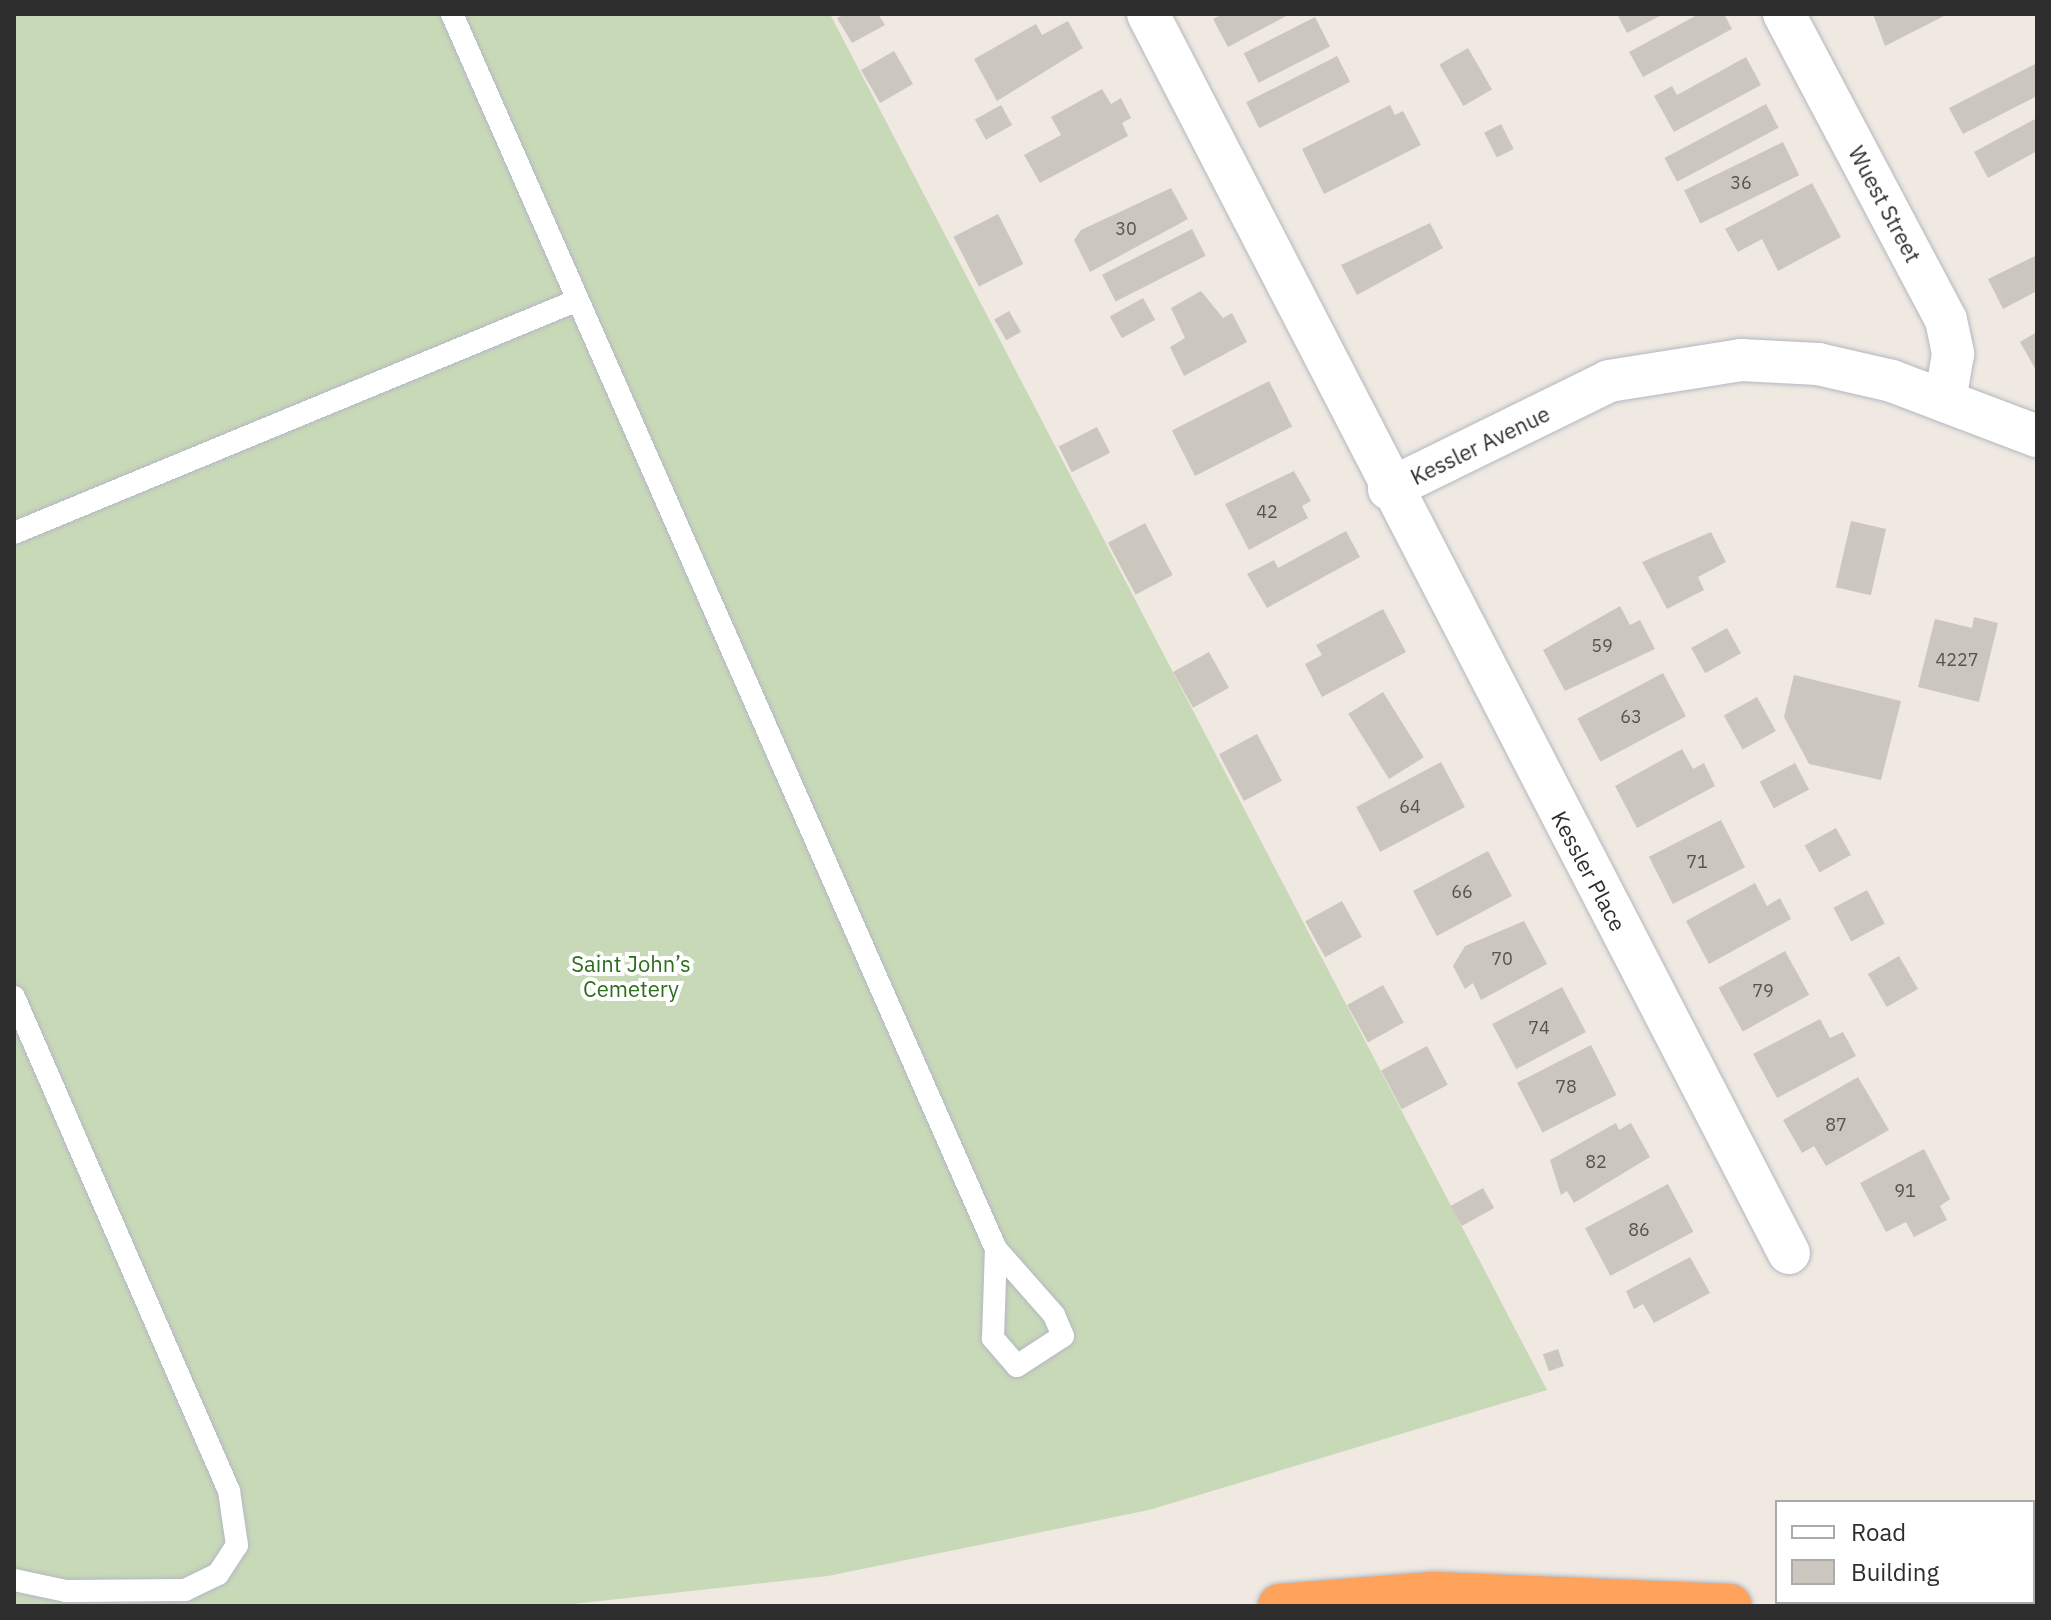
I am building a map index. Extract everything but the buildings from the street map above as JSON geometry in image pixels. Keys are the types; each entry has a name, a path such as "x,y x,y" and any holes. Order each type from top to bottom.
{"highway":[{"path":"1280,1606 1434,1594 1730,1606"}],"street":[{"name":"Kessler Avenue","path":"1148,14 1389,489 1609,381 1665,368 1741,360 1818,364 1945,401 2037,436"},
{"name":"Wuest Street","path":"1784,14 1946,320 1953,354 1945,401"},
{"name":"Kessler Place","path":"1389,489 1789,1253"}],"lane":[{"path":"452,14 996,1249 1054,1315 1063,1336 1017,1366 993,1338 996,1249"},
{"path":"14,533 578,300"},
{"path":"14,997 229,1491 237,1545 218,1574 185,1590 66,1591 14,1580"}],"green space":[{"name":"Saint John’s Cemetery","path":"14,14 830,14 1547,1390 1149,1510 828,1576 554,1606 14,1606"}]}
